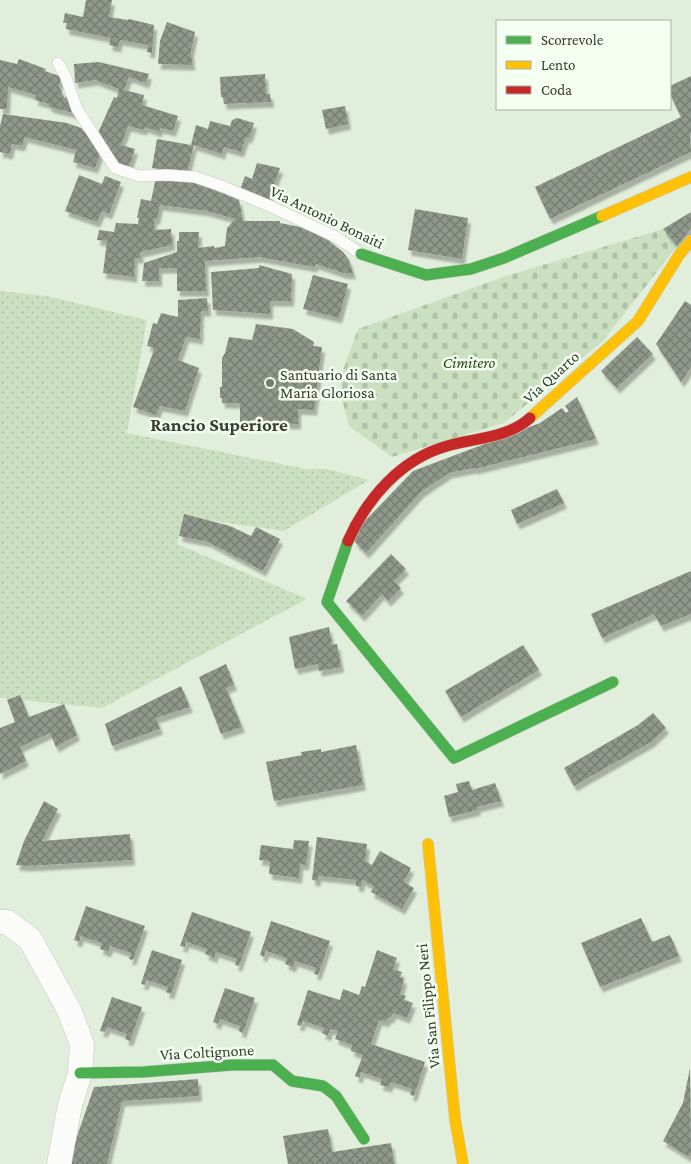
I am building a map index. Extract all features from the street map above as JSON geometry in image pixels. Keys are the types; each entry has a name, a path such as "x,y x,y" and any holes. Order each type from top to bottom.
{"street":[{"name":"Via Antonio Bonaiti","path":"361,254 426,275 471,269 504,258 691,177"},
{"name":"Via Quarto","path":"613,682 454,758 327,602 346,545 355,525 374,495 421,455 447,446 494,436 523,424 638,321 679,255 691,241"},
{"name":"Via San Filippo Neri","path":"428,844 455,1119 463,1164"},
{"path":"0,922 6,922 30,939 69,1010 82,1044 80,1073 70,1105 58,1164"},
{"name":"Via Coltignone","path":"80,1073 142,1072 232,1065 273,1065 292,1081 323,1086 336,1096 364,1139"}],"lane":[{"name":"Via Antonio Bonaiti","path":"58,63 65,75 77,109 115,168 139,176 196,177 272,207 336,237 361,254"}],"green space":[{"name":"Cimitero","path":"663,229 677,246 603,341 504,423 392,457 349,426 342,399 341,376 358,329 503,277"},
{"path":"0,291 46,296 147,320 127,433 306,469 327,469 369,480 284,531 199,519 184,514 177,544 307,599 102,708 0,698"}],"building":[{"path":"86,0 112,0 109,17 129,19 154,25 152,53 147,52 148,45 120,40 118,47 109,45 111,38 66,29 67,23 63,23 65,13 83,17"},
{"path":"167,22 195,32 191,51 192,65 158,64 160,41"},
{"path":"19,59 62,77 59,86 64,98 68,96 77,114 53,108 48,106 49,104 35,100 36,95 8,87 7,109 0,109 0,60 17,64"},
{"path":"99,62 149,74 146,83 129,77 124,90 144,95 142,105 178,116 173,131 160,128 159,132 145,127 144,130 128,126 121,145 135,149 129,167 121,165 114,158 97,135 114,97 117,98 119,89 95,80 75,83 74,64"},
{"path":"265,74 266,94 270,94 271,102 224,104 223,97 221,97 220,77"},
{"path":"691,76 691,152 550,219 535,187 681,117 671,96 671,86"},
{"path":"345,106 348,124 326,129 322,110"},
{"path":"3,114 67,123 81,128 91,138 100,154 95,168 73,162 76,150 25,137 22,146 12,144 10,154 0,152 0,126"},
{"path":"237,118 254,123 249,138 246,137 241,152 224,147 222,154 194,145 187,172 152,168 157,139 191,145 196,125 208,129 210,121 230,126 232,120"},
{"path":"257,163 280,168 268,201 240,190 245,176 252,179"},
{"path":"79,175 102,184 105,176 121,182 109,214 102,211 97,222 65,211"},
{"path":"156,177 203,185 239,200 243,221 280,221 280,223 300,227 314,233 328,240 343,252 349,260 353,274 343,273 316,264 314,267 259,257 205,261 206,291 177,291 177,268 159,268 159,281 142,281 144,263 177,252 179,232 199,232 198,248 225,246 227,228 235,219 207,211 160,205 157,219 154,219 154,230 171,229 172,245 140,252 141,258 135,258 134,277 103,273 107,241 97,240 99,230 114,232 116,223 138,224 139,218 137,218 141,199 151,201"},
{"path":"415,209 468,218 462,259 408,250"},
{"path":"691,212 691,228 677,246 663,229"},
{"path":"259,265 292,274 291,301 270,301 270,314 213,310 211,272 259,268"},
{"path":"313,275 348,284 339,318 303,309"},
{"path":"207,298 208,311 201,311 200,339 186,337 178,360 199,368 185,411 160,406 156,415 133,407 154,350 154,348 147,346 153,323 157,324 161,313 178,317 178,300"},
{"path":"685,301 691,305 691,367 681,382 656,344"},
{"name":"Santuario di Santa Maria Gloriosa","path":"256,324 293,329 314,342 313,346 322,347 314,410 298,409 298,424 240,422 240,403 222,403 220,387 222,387 222,358 229,337 252,340"},
{"path":"637,337 653,354 617,388 601,371"},
{"path":"577,397 596,439 475,469 449,473 421,492 366,553 354,541 362,524 413,471 540,423 562,408 566,413 569,411 565,406"},
{"path":"557,489 564,503 517,524 511,510"},
{"path":"184,514 230,526 251,536 256,527 280,539 263,571 208,542 179,536"},
{"path":"391,554 406,569 394,581 401,588 388,601 382,594 362,616 346,601"},
{"path":"691,571 691,614 661,626 654,614 602,638 591,614"},
{"path":"329,627 332,645 337,644 341,667 319,671 318,664 295,669 289,637"},
{"path":"523,645 539,670 461,717 445,691"},
{"path":"226,664 234,685 226,688 242,727 221,734 199,677"},
{"path":"181,686 190,707 156,718 160,729 112,746 105,724"},
{"path":"20,695 29,717 64,704 77,735 56,747 50,733 20,747 26,761 0,774 0,728 15,722 7,700"},
{"path":"653,713 666,728 651,742 574,786 564,768 638,725"},
{"path":"356,745 363,785 274,801 266,762 302,755 301,752 321,749 321,752"},
{"path":"469,781 472,790 495,783 501,801 477,807 478,810 449,817 444,796 458,792 456,784"},
{"path":"44,801 58,809 42,841 130,834 132,860 28,866 16,865 24,841"},
{"path":"317,837 367,844 365,861 372,865 380,851 411,868 404,882 414,888 402,909 371,892 374,886 362,880 361,887 356,886 356,880 318,876 318,881 312,880"},
{"path":"294,840 309,841 306,865 300,864 299,878 269,874 270,861 259,860 261,845 293,849"},
{"path":"86,906 145,926 133,960 129,959 131,953 110,946 108,952 100,949 102,943 81,936 79,942 74,940"},
{"path":"192,912 251,932 239,966 235,965 237,959 216,952 214,958 205,954 207,949 186,942 185,947 180,946"},
{"path":"641,918 652,942 670,935 679,956 600,987 581,943"},
{"path":"271,921 330,941 318,975 314,974 316,968 295,961 293,967 285,964 287,958 266,951 264,957 260,955"},
{"path":"152,950 182,960 171,994 166,992 168,987 147,980 145,985 141,984"},
{"path":"377,950 397,958 393,969 402,972 400,977 404,979 400,994 406,996 404,1000 413,1003 407,1018 393,1013 392,1017 388,1018 386,1022 379,1020 371,1044 425,1062 414,1096 410,1095 412,1089 391,1082 389,1087 380,1085 382,1079 361,1072 360,1078 355,1076 363,1055 351,1051 352,1045 335,1039 338,1031 330,1029 328,1036 322,1033 324,1028 303,1021 301,1026 297,1025 308,990 340,1000 343,989 359,995 362,986 365,987"},
{"path":"225,988 255,998 243,1033 239,1031 240,1026 220,1019 218,1024 213,1022"},
{"path":"112,997 142,1007 130,1041 125,1039 127,1034 107,1027 105,1032 100,1031"},
{"path":"690,1068 691,1153 689,1157 663,1141 683,1103"},
{"path":"198,1079 199,1096 122,1101 107,1164 72,1164 72,1151 94,1087"},
{"path":"328,1129 332,1152 391,1143 394,1164 288,1164 283,1136"}],"traffic: fast":[{"path":"361,254 426,275 471,269 504,258 602,216"},
{"path":"348,541 327,602 454,758 613,682"},
{"path":"80,1073 143,1072 232,1065 273,1065 292,1081 323,1086 336,1096 364,1139"}],"traffic: slow":[{"path":"602,216 691,177"},
{"path":"530,418 638,321 679,255 691,241"},
{"path":"428,844 455,1119 463,1164"}],"traffic: jam":[{"path":"348,541 365,510 387,482 400,470 430,452 447,446 501,434 512,430 530,418"}],"place":[{"name":"Santuario di Santa Maria Gloriosa","path":"270,383"}],"district":[{"name":"Rancio Superiore","path":"219,424"}]}
